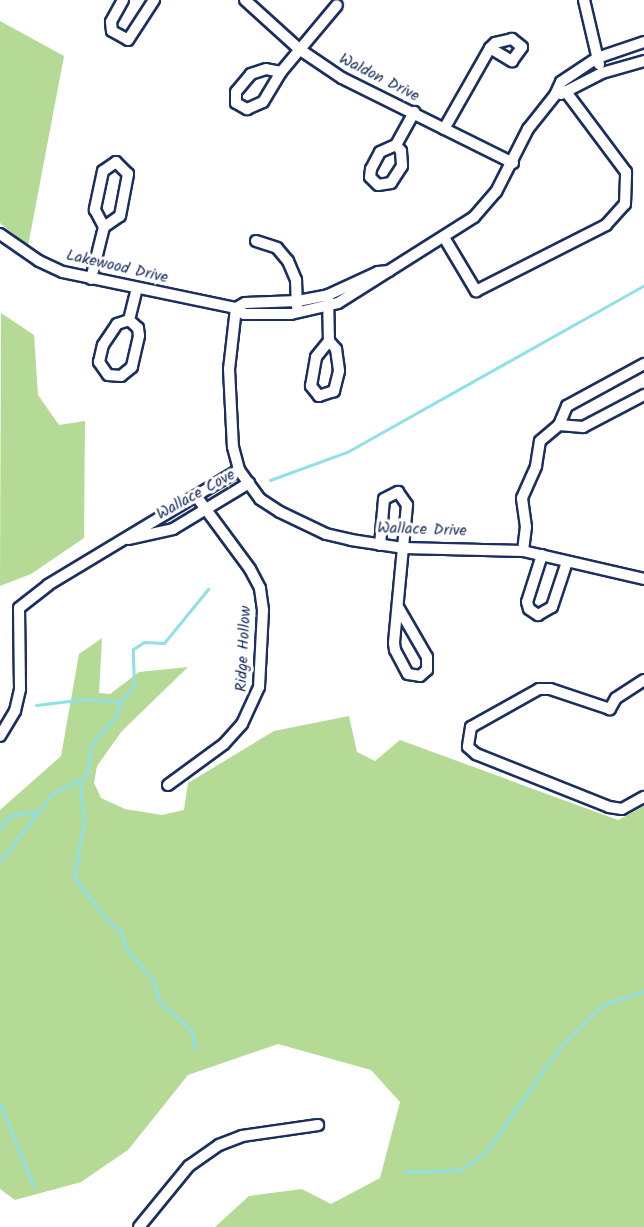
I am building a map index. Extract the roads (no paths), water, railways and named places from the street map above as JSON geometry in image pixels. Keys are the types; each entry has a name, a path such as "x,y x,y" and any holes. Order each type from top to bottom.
{"street":[{"path":"123,0 111,22 112,31 128,40 154,0"},
{"name":"Waldon Drive","path":"245,0 299,49 342,78 513,163"},
{"path":"584,0 602,73"},
{"path":"281,72 266,69 251,74 236,92 236,103 248,109 256,108 275,86 281,72 299,49 337,5"},
{"name":"Lakewood Drive","path":"236,308 245,303 328,301 338,303 445,239 474,217 496,192 513,163 528,129 555,95 561,82 597,58 644,42"},
{"path":"444,129 479,62 490,48"},
{"path":"555,95 567,93 602,73 644,61"},
{"path":"445,239 476,291 606,225 625,204 626,172 567,93"},
{"path":"396,146 414,112"},
{"path":"91,279 104,227 120,216 126,184 125,168 116,162 103,171 95,210 104,227"},
{"name":"Lakewood Drive","path":"0,235 39,261 91,279 236,308 244,314 264,316 297,313 328,301"},
{"path":"256,241 277,248 288,261 296,280 297,313"},
{"path":"129,320 117,324 103,345 99,362 108,375 121,376 132,367 139,336 129,320 137,288"},
{"path":"328,301 329,341 336,349 339,371 334,391 325,397 315,394 311,386 316,357 329,341"},
{"name":"Wallace Drive","path":"236,308 229,369 233,447 239,470 261,499 303,524 326,534 404,548 524,551 644,579"},
{"path":"524,551 526,527 522,498 536,466 540,441 559,425 567,406 644,364"},
{"path":"559,425 583,427 644,395"},
{"name":"Wallace Cove","path":"0,736 15,711 20,689 19,608 48,585 239,470"},
{"name":"Wallace Cove","path":"122,540 173,529 249,483"},
{"path":"380,545 384,499 398,492 407,499 404,548 398,607 395,650 408,674 420,676 427,670 427,657 398,607"},
{"name":"Ridge Hollow","path":"168,785 224,744 242,724 259,687 263,610 260,588 250,568 196,496"},
{"path":"542,555 527,602 529,609 538,615 552,607 567,562"},
{"path":"644,680 616,698 610,709 550,689 538,689 471,727 468,747 476,754 609,807 622,809 644,798"},
{"path":"139,1227 189,1166 219,1144 242,1136 318,1125"}],"waterway":[{"path":"270,480 347,452 644,285"},
{"path":"0,861 53,793 86,777 92,743 117,715 120,702 134,686 133,649 144,642 164,643 208,589"},
{"path":"36,705 86,699 120,702"},
{"path":"80,783 84,820 74,877 110,923 120,930 126,948 154,981 159,1001 192,1031 195,1049"},
{"path":"0,829 9,816 36,811"},
{"path":"404,1172 460,1170 485,1153 559,1048 602,1005 644,991"},
{"path":"0,1103 34,1187"}]}
